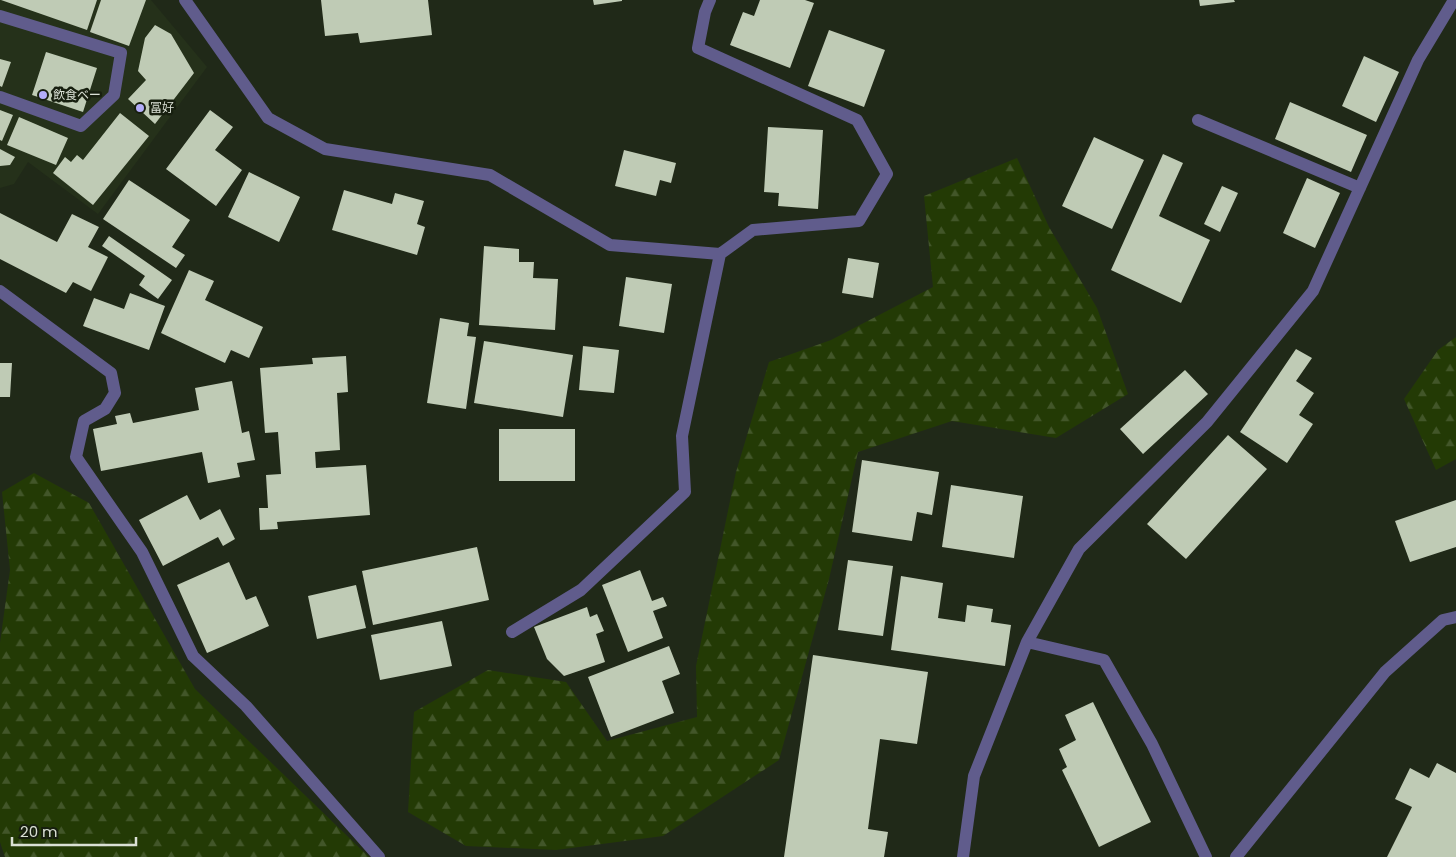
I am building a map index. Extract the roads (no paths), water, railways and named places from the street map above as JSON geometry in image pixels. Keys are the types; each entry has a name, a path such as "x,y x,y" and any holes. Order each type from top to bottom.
{"street":[{"path":"185,0 268,118 325,149 490,175 610,245 720,254 753,230 859,221 886,174 857,120 698,48 705,12 710,0"},
{"path":"963,857 974,776 1027,642 1079,549 1207,422 1313,291 1418,60 1454,0"},
{"path":"0,16 122,53 114,95 82,126 0,97"},
{"path":"1198,120 1360,188"},
{"path":"512,632 581,590 685,492 682,436 720,254"},
{"path":"0,291 111,373 115,393 105,409 84,421 76,457 142,552 193,656 246,706 380,857"},
{"path":"1236,857 1385,672 1443,620 1456,617"},
{"path":"1027,642 1104,660 1152,744 1206,857"}],"place":[{"name":"飲食ベー","path":"43,95"},
{"name":"冨好","path":"140,108"}]}
